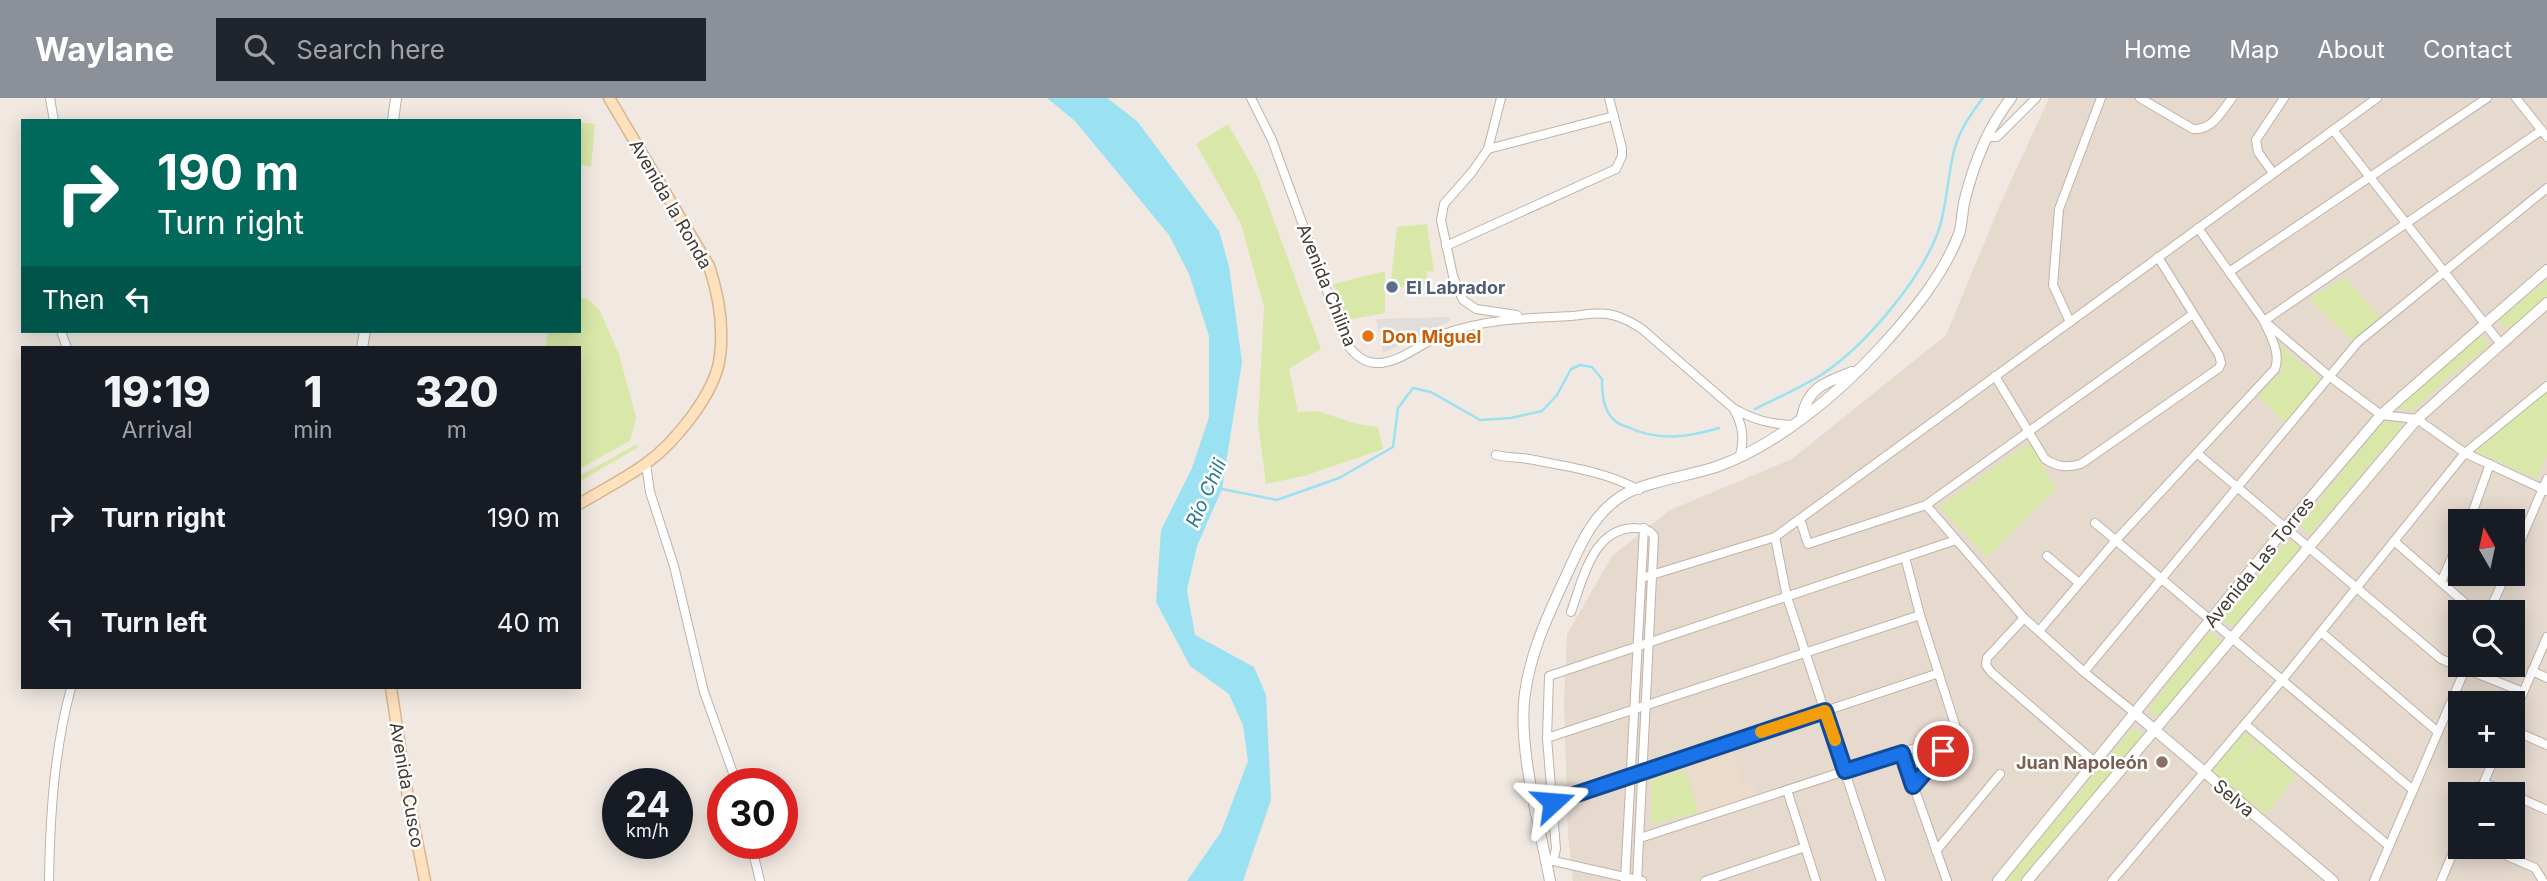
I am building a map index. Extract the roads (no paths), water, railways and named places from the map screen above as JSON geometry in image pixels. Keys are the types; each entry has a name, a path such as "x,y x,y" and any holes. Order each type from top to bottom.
{"main road":[{"name":"Avenida la Ronda","path":"581,502 646,464 671,441 688,422 705,396 720,360 719,297 709,266 609,98"},
{"name":"Avenida Cusco","path":"391,689 406,786 425,881"}],"street":[{"path":"50,98 54,119"},
{"path":"393,119 396,98"},
{"name":"Avenida Chilina","path":"1251,98 1272,140 1346,343 1356,356 1366,362 1392,360 1440,335 1468,325 1534,317 1606,314 1625,318 1642,329 1733,408 1751,418 1771,424 1792,425"},
{"path":"1502,98 1488,149 1444,204 1441,220 1453,275 1463,300 1476,309 1534,317"},
{"path":"1446,246 1616,169 1622,156 1609,98"},
{"path":"1550,881 1550,861 1527,756 1525,695 1541,630 1585,535 1598,515 1626,494 1739,458 1756,450 1802,417 1882,346 1937,277 1960,231 1970,182 1990,126 2011,98"},
{"path":"1986,137 1997,137 2036,98"},
{"path":"2070,322 2053,285 2059,209 2101,98"},
{"path":"2140,98 2193,129 2201,130 2210,127 2232,98"},
{"path":"2273,173 2258,152 2256,140 2284,98"},
{"path":"1642,578 1775,537 2377,98"},
{"path":"2229,272 2487,98"},
{"path":"2264,321 2406,223 2544,134 2516,98"},
{"path":"1488,149 1614,116"},
{"path":"2333,130 2500,344"},
{"path":"2084,672 2358,342 2547,188"},
{"path":"2039,631 2116,540 2275,369 2278,360 2276,350 2264,321 2198,228"},
{"path":"1995,376 2045,459 2056,466 2069,467 2081,464 2219,368 2219,355 2158,257"},
{"name":"Avenida Las Torres","path":"1998,881 2286,527 2381,415 2547,270"},
{"name":"Avenida Las Torres","path":"2027,881 2417,419 2547,303"},
{"path":"1800,519 1808,544 1926,505 2193,314"},
{"path":"2264,321 2329,376 2381,415 2417,419 2465,453 2545,490"},
{"path":"2112,881 2283,679 2465,453 2547,386"},
{"path":"1733,408 1743,432 1739,458"},
{"path":"2198,454 2441,659 2448,661"},
{"path":"1496,455 1531,459 1611,476 1639,490"},
{"path":"646,464 650,492 674,566 704,692 731,768"},
{"path":"2474,509 2490,464"},
{"path":"2525,532 2545,490 2547,479"},
{"path":"1926,505 2024,618 2136,714"},
{"path":"2095,523 2413,790"},
{"path":"1550,861 1639,881 1654,536 1644,528 1622,528 1611,533 1589,561 1571,611"},
{"path":"1625,879 1644,528"},
{"path":"1775,537 1787,597 1881,881"},
{"path":"1550,861 1556,849 1547,738 1549,676 1956,540"},
{"path":"2394,541 2462,600"},
{"path":"2047,556 2079,583"},
{"path":"1905,557 1920,615 1958,734"},
{"path":"2441,582 2448,566"},
{"path":"1547,738 1920,615"},
{"path":"2024,618 1987,658 1986,665 1991,673 2096,762"},
{"path":"2321,632 2438,732"},
{"path":"2523,691 2547,637"},
{"path":"2532,671 2547,678"},
{"path":"1553,802 1939,673"},
{"path":"2374,881 2462,677"},
{"path":"2489,677 2521,691"},
{"path":"49,881 59,740 71,689"},
{"name":"Selva","path":"2136,714 2333,881"},
{"path":"2245,724 2389,846"},
{"path":"1640,838 1958,734"},
{"path":"1913,786 1958,734"},
{"path":"2525,735 2547,745"},
{"path":"1902,753 1947,881"},
{"path":"1936,851 2000,774"},
{"path":"1787,790 1816,881"},
{"path":"2525,801 2547,810"},
{"path":"1705,881 1805,847"},
{"path":"755,859 760,881"},
{"path":"2441,881 2450,859"},
{"path":"2514,859 2535,868 2543,881"}],"water":[{"name":"Río Chili","path":"1047,98 1107,98 1137,121 1219,231 1229,266 1242,362 1222,489 1197,546 1187,590 1195,635 1254,667 1266,695 1271,800 1243,881 1187,881 1221,832 1248,761 1243,725 1229,694 1190,666 1156,602 1161,530 1192,468 1209,417 1209,336 1189,274 1169,235 1075,121"}],"waterway":[{"path":"1755,409 1813,380 1838,363 1872,330 1904,291 1930,251 1938,232 1956,144 1961,131 1983,98"},
{"name":"Río Chili","path":"1222,489 1277,500 1339,478 1393,447 1398,408 1413,388 1431,392 1480,420 1511,418 1542,411 1557,395 1571,369 1580,365 1592,367 1602,379 1605,406 1610,416 1621,424 1639,432 1662,436 1685,436 1719,428"}],"place":[{"name":"El Labrador","path":"1392,287"},
{"name":"Don Miguel","path":"1368,336"},
{"name":"Juan Napoleón","path":"2162,762"}]}
